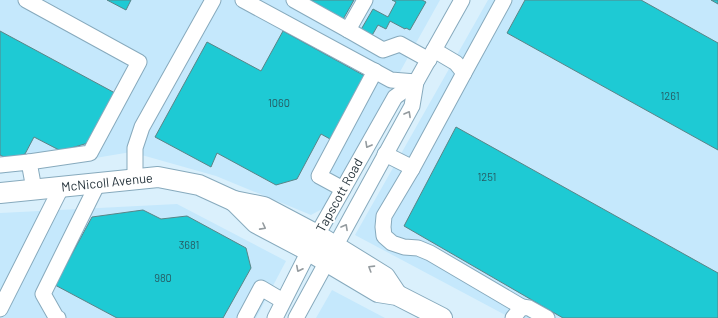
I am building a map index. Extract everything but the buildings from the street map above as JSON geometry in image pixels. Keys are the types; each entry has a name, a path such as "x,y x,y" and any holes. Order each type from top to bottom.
{"main road":[{"name":"McNicoll Avenue","path":"0,193 158,177 199,185 234,201 256,223 313,243 331,253 378,292 397,296 442,318"}],"street":[{"path":"0,165 90,153 139,62 26,0"},
{"path":"135,179 135,148 142,127 213,0"},
{"path":"243,0 391,80 416,82"},
{"path":"294,0 383,50 400,44 456,63 464,73"},
{"path":"348,30 365,0"},
{"name":"Tapscott Road","path":"296,318 412,106 416,82 462,0"},
{"path":"504,0 412,169 384,216 384,236 392,243 418,248 430,253 517,312 529,308 547,318"},
{"path":"343,189 319,176 375,71"},
{"name":"Tapscott Road","path":"274,318 313,243 395,97 416,82"},
{"path":"385,154 412,169"},
{"path":"29,162 34,189"},
{"path":"58,318 43,294 98,183"},
{"path":"0,309 62,186"},
{"path":"244,318 261,288 283,301"}],"shaded area":[{"path":"0,0 440,0 324,208 311,215 216,176 131,152 0,174"},
{"path":"488,0 718,0 718,318 511,318 355,235"},
{"path":"177,204 286,261 256,318 0,318 0,213"},
{"path":"332,290 385,318 316,318"}]}
